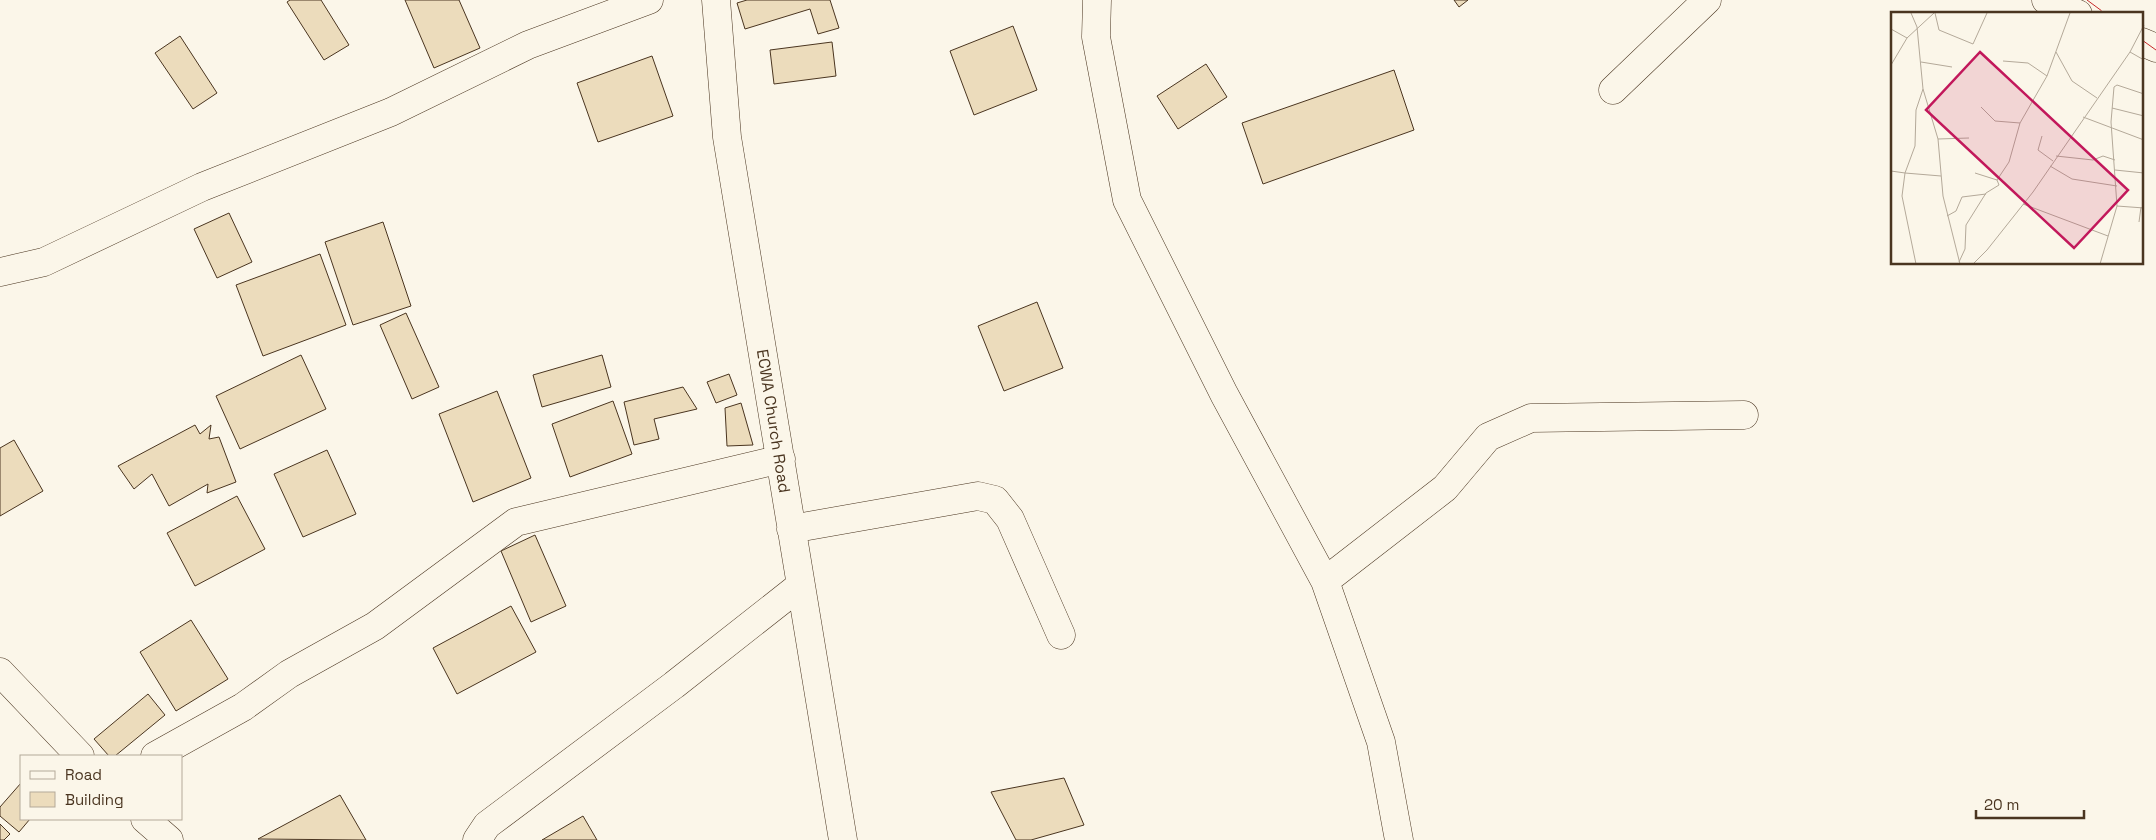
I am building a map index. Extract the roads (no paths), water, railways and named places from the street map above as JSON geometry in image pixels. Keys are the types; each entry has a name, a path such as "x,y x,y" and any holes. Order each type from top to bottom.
{"street":[{"path":"0,272 44,262 202,187 391,112 528,45 649,0"},
{"name":"ECWA Church Road","path":"716,0 727,137 842,840"},
{"path":"1097,0 1096,37 1127,200 1224,394 1324,582 1381,742 1399,840"},
{"path":"1613,90 1707,0"},
{"path":"2046,0 2073,12"},
{"path":"2144,43 2156,48"},
{"path":"1324,582 1445,488 1488,436 1531,418 1744,415"},
{"path":"157,755 243,707 289,674 375,626 516,522 781,459"},
{"path":"791,529 978,496 995,500 1010,519 1061,635"},
{"path":"477,840 487,825 674,684 801,585"},
{"path":"0,672 79,755"},
{"path":"146,820 169,840"}]}
